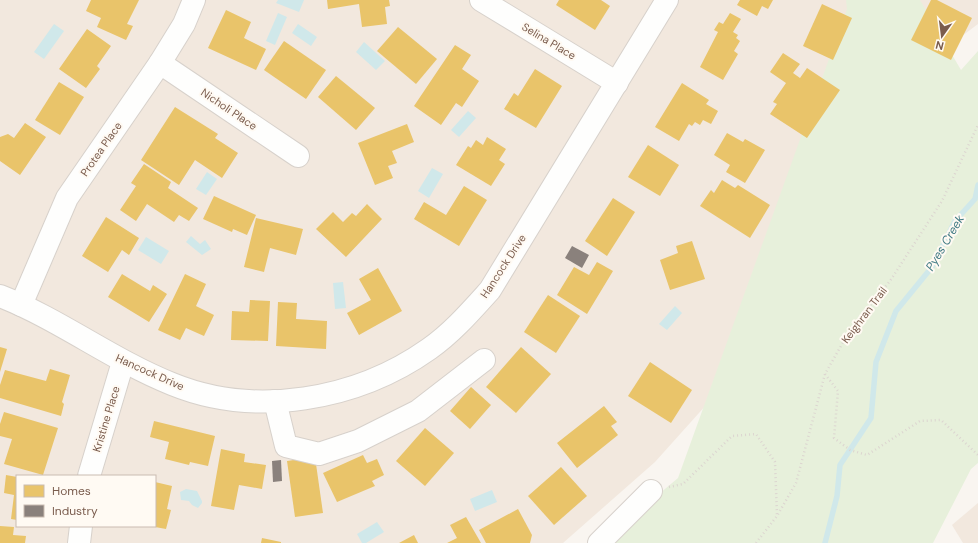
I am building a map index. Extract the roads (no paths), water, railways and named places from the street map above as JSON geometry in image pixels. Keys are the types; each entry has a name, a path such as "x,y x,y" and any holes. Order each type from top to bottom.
{"street":[{"name":"Protea Place","path":"21,305 67,198 160,63 184,24 194,0"},
{"name":"Selina Place","path":"481,0 617,83"},
{"name":"Hancock Drive","path":"0,296 21,305 124,362 174,385 216,397 275,401 307,398 350,389 389,373 429,349 460,324 490,290 667,0"},
{"name":"Nicholi Place","path":"160,63 298,156"},
{"path":"275,401 286,446 320,454 358,441 418,410 484,360"},
{"name":"Kristine Place","path":"89,475 124,362"},
{"path":"600,543 651,491"},
{"path":"79,543 81,527"}],"water":[{"path":"278,0 304,0 299,12 276,3"},
{"path":"278,13 287,17 275,45 266,41"},
{"path":"54,24 64,31 44,59 34,52"},
{"path":"298,24 317,37 311,46 292,33"},
{"path":"364,42 385,61 376,70 356,52"},
{"path":"468,111 476,118 459,137 451,130"},
{"path":"432,168 443,174 429,198 418,191"},
{"path":"207,172 217,179 206,195 196,189"},
{"path":"191,236 200,244 205,240 211,249 202,255 186,242"},
{"path":"146,237 169,251 161,264 138,250"},
{"path":"343,282 346,308 335,309 333,283"},
{"path":"675,306 682,313 667,330 659,324"},
{"path":"186,489 197,491 202,501 198,508 192,505 189,501 181,500 180,492"},
{"path":"492,490 497,502 475,511 470,499"},
{"path":"377,522 384,532 366,543 362,543 357,534"}],"waterway":[{"name":"Pyes Creek","path":"825,543 837,496 840,465 871,418 876,362 896,311 932,267 955,221 975,199 978,185"}]}
